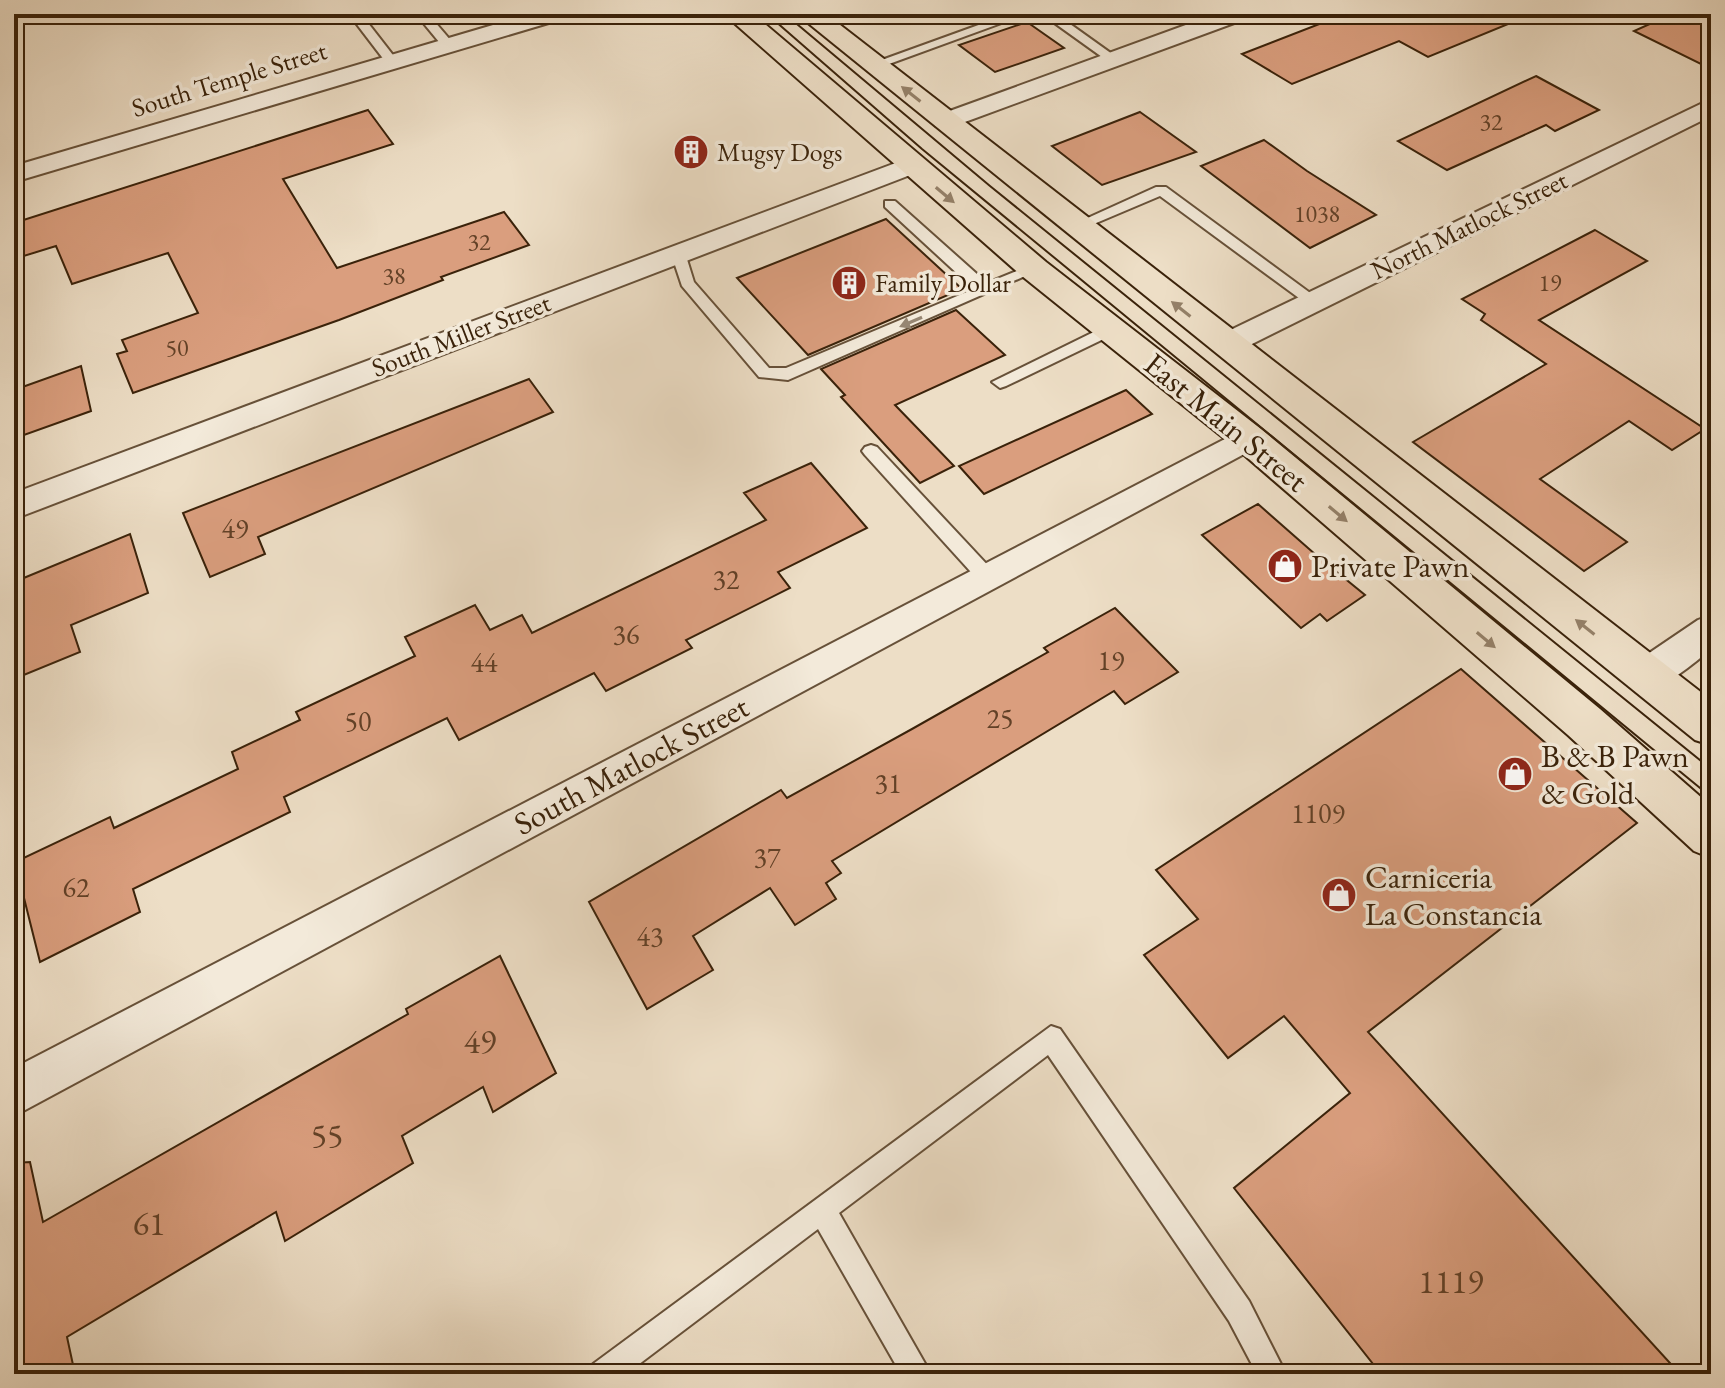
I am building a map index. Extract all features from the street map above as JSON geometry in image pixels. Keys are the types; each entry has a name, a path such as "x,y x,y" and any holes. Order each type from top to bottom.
{"main road":[{"name":"East Main Street","path":"737,14 909,166 1248,438 1584,722 1711,836"},
{"name":"East Main Street","path":"817,19 1711,726"}],"street":[{"name":"South Temple Street","path":"14,174 554,14"},
{"path":"945,121 1222,16"},
{"name":"North Matlock Street","path":"1227,344 1711,106"},
{"name":"South Miller Street","path":"14,506 909,166"},
{"name":"South Matlock Street","path":"14,1093 1248,438"},
{"path":"1646,675 1711,630"}],"lane":[{"path":"355,14 392,62"},
{"path":"422,14 448,45"},
{"path":"817,19 855,14"},
{"path":"874,65 1020,14"},
{"path":"1048,14 1113,59"},
{"path":"1077,226 1161,190 1312,301"},
{"path":"890,204 985,290"},
{"path":"678,253 687,283 765,373 788,374 1034,269"},
{"path":"1000,382 1110,329"},
{"path":"871,451 987,577"},
{"path":"603,1374 1051,1038 1239,1311 1272,1374"},
{"path":"822,1210 917,1374"}],"building":[{"path":"1345,14 1530,15 1428,57 1399,41 1292,84 1242,54"},
{"path":"1672,14 1711,14 1711,69 1634,31"},
{"path":"1027,22 1064,48 995,72 959,45"},
{"path":"1536,76 1599,110 1555,131 1546,125 1447,170 1398,141"},
{"path":"368,110 393,144 283,179 337,268 504,212 529,245 441,277 443,280 339,320 133,393 117,354 127,351 122,340 198,313 168,253 72,284 56,246 14,259 14,223"},
{"path":"1140,112 1196,152 1102,185 1052,146"},
{"path":"1264,140 1376,215 1310,248 1201,166"},
{"name":"Family Dollar","path":"886,219 962,289 808,355 737,278"},
{"path":"1595,230 1647,261 1539,320 1705,429 1672,450 1629,421 1540,479 1627,542 1584,571 1413,442 1546,364 1481,320 1485,314 1462,299"},
{"path":"956,310 1005,355 895,405 954,466 920,483 841,397 845,395 821,369"},
{"path":"81,366 91,411 24,435 14,404 14,390"},
{"path":"529,379 553,412 258,537 265,554 210,577 183,513"},
{"path":"1126,390 1152,414 984,494 959,466"},
{"path":"811,463 867,528 778,572 790,588 686,640 692,648 606,691 594,673 459,740 447,718 284,797 290,812 133,889 140,912 40,962 15,862 110,817 114,828 238,769 232,752 300,720 296,712 415,656 405,637 475,605 490,630 522,615 532,633 766,520 744,493"},
{"path":"1258,504 1365,595 1327,621 1320,614 1301,628 1202,535"},
{"path":"130,534 148,593 71,625 80,652 14,679 14,582"},
{"path":"1115,608 1178,672 1125,704 1114,691 832,861 841,873 826,883 836,899 795,925 770,888 693,936 713,970 647,1009 589,902 781,790 787,798 912,729 1048,652 1044,648"},
{"path":"1461,669 1637,823 1368,1032 1680,1374 1381,1374 1234,1188 1350,1093 1284,1016 1228,1058 1144,955 1198,919 1156,870"},
{"path":"500,956 556,1073 493,1112 483,1087 402,1136 413,1163 285,1241 276,1212 67,1337 75,1374 14,1374 14,1163 30,1162 43,1222 408,1014 406,1009"}],"tram line":[{"path":"767,14 922,149 1711,797"},
{"path":"785,14 990,186 1711,769"}],"place":[{"name":"Mugsy Dogs","path":"691,152"},
{"name":"Family Dollar","path":"849,283"},
{"name":"Private Pawn","path":"1285,566"},
{"name":"B & B Pawn & Gold","path":"1515,774"},
{"name":"Carniceria La Constancia","path":"1339,895"}]}
